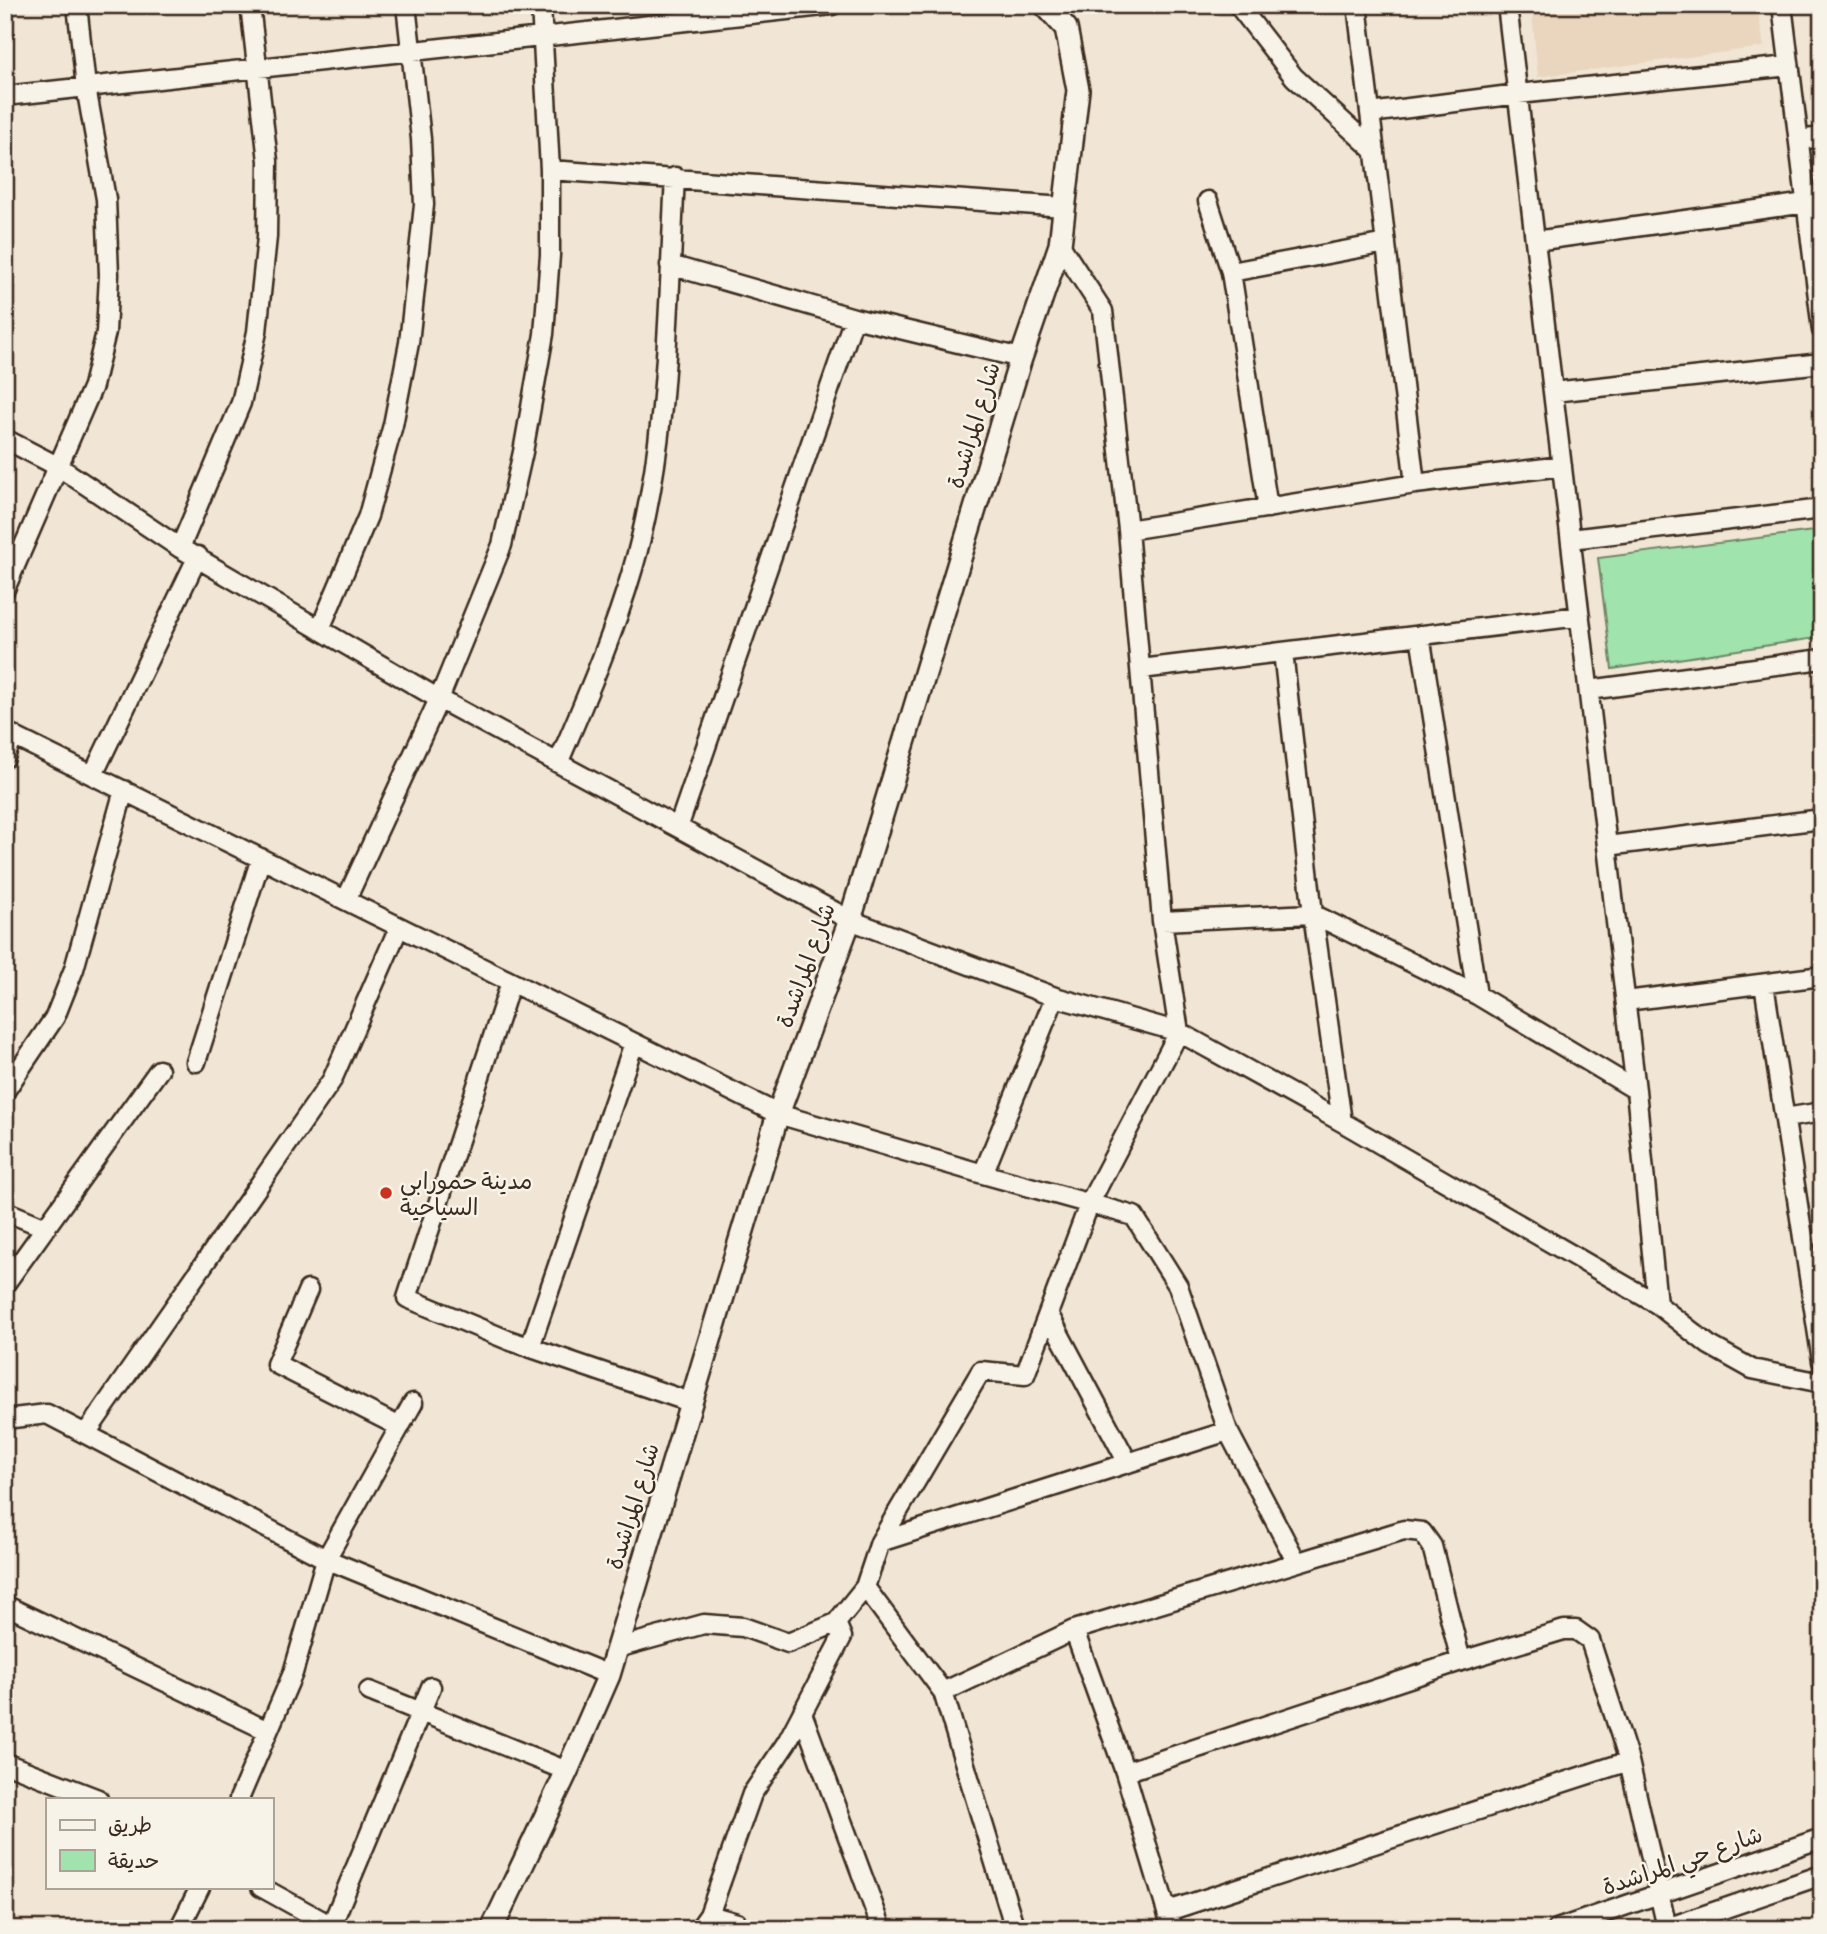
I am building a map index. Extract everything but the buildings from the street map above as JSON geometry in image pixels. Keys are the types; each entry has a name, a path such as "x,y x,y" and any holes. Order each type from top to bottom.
{"street":[{"path":"5,589 93,386 106,332 109,275 106,199 86,87 77,5"},
{"path":"180,548 241,403 257,332 267,237 268,160 250,5"},
{"path":"320,629 368,516 393,425 409,343 424,205 407,5"},
{"path":"346,900 439,699 502,545 523,452 544,334 550,170 541,5"},
{"path":"5,96 832,5"},
{"name":"شارع المراشدة","path":"492,1929 609,1675 778,1114 850,920 1021,358 1060,245 1078,90 1066,27 1045,5"},
{"path":"1238,5 1294,77 1375,151"},
{"path":"1357,5 1415,484"},
{"path":"1507,5 1626,1001 1657,1304"},
{"path":"1782,5 1822,330"},
{"path":"1370,113 1518,94 1789,66"},
{"path":"1798,140 1822,137"},
{"path":"550,170 1064,207"},
{"path":"559,761 597,670 634,567 652,480 664,377 675,177"},
{"path":"1208,201 1231,272 1268,508"},
{"path":"1535,241 1806,203"},
{"path":"1231,272 1386,243"},
{"path":"617,1648 704,1624 743,1627 788,1643 836,1623 865,1587 880,1542 981,1371 1026,1375 1090,1202 1179,1032 1162,921 1128,530 1103,311 1060,245"},
{"path":"670,265 854,318 1021,358"},
{"path":"679,825 854,318"},
{"path":"1553,392 1822,363"},
{"path":"5,439 59,467 180,548 198,556 439,699 679,825 850,920 1055,997 1179,1032 1342,1122 1657,1304 1709,1345 1752,1368 1822,1382"},
{"path":"1128,530 1415,484 1562,466"},
{"path":"1571,539 1822,509"},
{"path":"93,775 198,556"},
{"path":"1141,669 1580,616"},
{"path":"1420,635 1477,995"},
{"path":"1283,652 1313,915 1342,1122"},
{"path":"1588,690 1822,659"},
{"path":"5,758 9,733 778,1114 1134,1216 1178,1286 1228,1431 1296,1561"},
{"path":"5,1091 55,1017 74,969 124,790"},
{"path":"1607,846 1822,819"},
{"path":"196,1062 261,858"},
{"path":"1162,921 1313,915 1477,995 1636,1090"},
{"path":"87,1432 332,1080 399,927"},
{"path":"1626,1001 1822,976"},
{"path":"510,982 407,1298 530,1348 690,1402"},
{"path":"1763,984 1785,1118 1813,1238 1822,1361"},
{"path":"983,1174 1055,997"},
{"path":"530,1348 634,1043"},
{"path":"5,1284 159,1070"},
{"path":"1785,1118 1822,1112"},
{"path":"5,1211 46,1228"},
{"path":"308,1290 276,1364 400,1427"},
{"path":"1049,1315 1128,1463"},
{"path":"239,1798 293,1673 326,1559 413,1403"},
{"path":"5,1419 47,1414 87,1432 326,1559 609,1675"},
{"path":"880,1542 1228,1431"},
{"path":"943,1692 1074,1630 1404,1530 1422,1532 1432,1546 1461,1661"},
{"path":"865,1587 943,1692 1015,1929"},
{"path":"5,1605 268,1731"},
{"path":"739,1929 737,1923 704,1922 751,1794 787,1742 842,1637 836,1623"},
{"path":"1074,1630 1125,1772 1170,1920 1629,1761"},
{"path":"1125,1772 1461,1661 1564,1630 1576,1630 1590,1640 1629,1761 1665,1928 1822,1875"},
{"path":"263,1888 333,1928 431,1687"},
{"path":"369,1690 567,1771"},
{"path":"802,1713 882,1929"},
{"path":"5,1762 95,1798"},
{"name":"شارع حي المراشدة","path":"1557,1929 1822,1838"},
{"path":"179,1929 200,1888"}],"shaded area":[{"path":"1531,5 1757,5 1764,47 1538,77"}],"green space":[{"path":"1822,530 1822,637 1612,669 1598,558"}],"place":[{"name":"مدينة حمورابي السياحية","path":"386,1193"}]}
